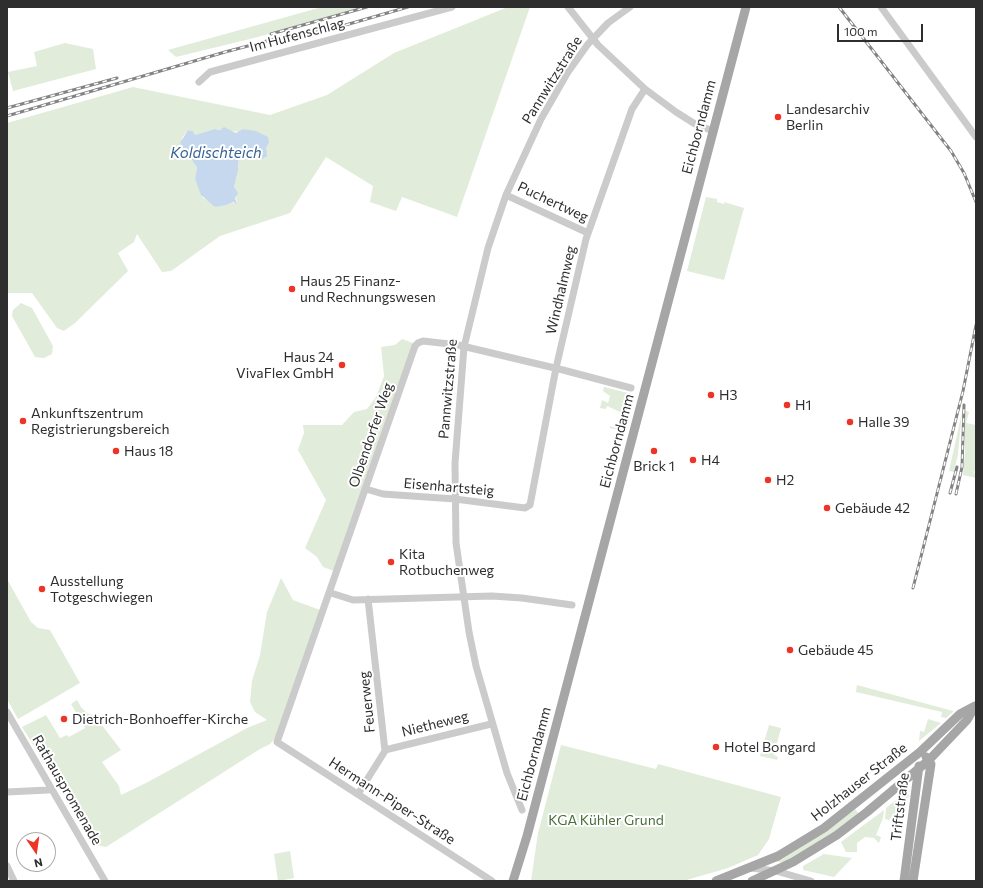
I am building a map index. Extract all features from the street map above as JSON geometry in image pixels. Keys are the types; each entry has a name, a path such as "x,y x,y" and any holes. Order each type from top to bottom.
{"main road":[{"name":"Eichborndamm","path":"513,881 527,836 746,7"},
{"name":"Holzhauser Straße","path":"716,881 778,856 815,834 879,786 920,752 960,714 976,705"},
{"name":"Holzhauser Straße","path":"752,881 776,871 837,834 887,796 929,760 967,720 976,705"},
{"path":"920,752 929,760"},
{"name":"Triftstraße","path":"904,881 920,752"},
{"name":"Triftstraße","path":"914,881 931,764 929,760"},
{"path":"879,786 887,796"}],"street":[{"name":"Im Hufenschlag","path":"199,82 210,72 452,7"},
{"path":"568,7 592,38 644,89 695,124 713,131"},
{"name":"Pannwitzstraße","path":"522,810 507,773 476,666 456,542 455,499 457,420 464,347 480,277 506,195 548,105 580,54 592,38 608,23 630,7"},
{"path":"881,7 976,138"},
{"name":"Windhalmweg","path":"530,505 556,368 588,233 632,109 644,89"},
{"name":"Puchertweg","path":"506,195 588,233"},
{"name":"Olbendorfer Weg","path":"278,742 331,593 415,346 423,341 464,347 556,368 631,388"},
{"name":"Eisenhartsteig","path":"366,489 383,494 455,499 525,508 530,505"},
{"path":"331,593 353,600 464,597 522,598 572,605"},
{"name":"Feuerweg","path":"358,794 385,750 368,599"},
{"name":"Rathauspromenade","path":"7,712 105,881"},
{"name":"Nietheweg","path":"385,750 492,724"},
{"name":"Hermann-Piper-Straße","path":"278,742 492,881"},
{"path":"7,792 48,790 51,788"},
{"path":"7,866 14,881"},
{"path":"751,868 776,871 811,881"}],"green space":[{"path":"322,7 362,7 258,37 176,57 168,50"},
{"path":"508,7 530,7 457,217 402,197 396,211 370,202 373,186 326,157 290,213 220,236 171,271 162,272 137,234 134,242 118,253 128,271 75,323 64,331 57,328 32,293 7,293 7,123 133,87 270,115 327,95 394,53","holes":["215,129 240,132 269,143 266,148 250,148 239,154 238,171 234,187 237,203 209,201 203,198 195,179 197,167 182,138 188,130 193,131 195,135"]},
{"path":"65,43 93,49 96,69 13,91 8,72 37,66 34,52"},
{"path":"706,197 717,199 717,202 724,204 724,202 744,208 724,280 687,271"},
{"path":"21,303 32,308 53,346 52,354 44,358 35,357 12,316 13,310"},
{"path":"402,339 413,343 334,571 323,567 317,557 305,548 326,500 298,450 304,433 303,425 342,425 354,412 367,409 376,397 384,376 381,347 395,345"},
{"path":"604,387 628,393 631,399 623,431 610,428 610,426 618,429 622,413 607,406 606,409 600,408 602,400 608,403 610,396 603,391"},
{"path":"964,410 969,412 966,423 976,425 976,468 974,472 976,478 963,475 965,451"},
{"path":"962,412 958,454 954,472 949,471"},
{"path":"281,578 293,600 320,610 277,736 270,744 106,847 96,845 22,727 46,715 60,738 67,735 69,737 85,728 71,704 77,700 88,714 94,715 121,750 102,762 119,786 121,795 247,728 267,720 255,712 250,702 252,681 260,655 267,612"},
{"path":"7,579 31,622 38,628 50,630 80,683 18,719 7,699"},
{"path":"857,685 954,711 946,718 941,717 942,712 856,692"},
{"path":"928,719 941,723 919,741 920,731 924,732"},
{"path":"769,725 781,728 774,755 778,757 777,760 760,756"},
{"name":"KGA Kühler Grund","path":"561,745 656,769 658,764 781,797 769,839 758,855 728,868 683,881 531,881 538,833"},
{"path":"905,793 910,795 889,820 885,819 886,808"},
{"path":"855,809 859,814 844,826 784,863 775,861 828,829"},
{"path":"884,810 883,818 876,835 881,837 879,843 874,838 865,837 857,843 857,852 846,852 841,842"},
{"path":"290,851 294,878 278,881 274,854"},
{"path":"824,854 852,858 834,877 803,870 803,866"}],"water":[{"name":"Koldischteich","path":"224,127 236,133 243,129 256,131 268,137 269,143 266,148 267,156 262,159 250,149 239,154 238,171 234,187 238,193 235,198 237,204 233,202 215,207 201,195 195,179 197,167 180,143 188,130 193,131 195,135 215,129 220,130"}],"railway":[{"path":"271,34 367,7"},
{"path":"7,116 225,52 282,37 342,26 408,7"},
{"path":"839,7 951,151 964,173 976,202"},
{"path":"7,108 117,78"},
{"path":"913,588 963,391 976,325"},
{"path":"956,494 962,467 964,405"},
{"path":"950,493 957,467"}],"place":[{"name":"Landesarchiv Berlin","path":"778,117"},
{"name":"Haus 25 Finanz- und Rechnungswesen","path":"292,289"},
{"name":"Haus 24 VivaFlex GmbH","path":"342,365"},
{"name":"H3","path":"711,395"},
{"name":"H1","path":"787,405"},
{"name":"Ankunftszentrum Registrierungsbereich","path":"23,421"},
{"name":"Halle 39","path":"850,422"},
{"name":"Haus 18","path":"116,451"},
{"name":"Brick 1","path":"654,451"},
{"name":"H4","path":"693,460"},
{"name":"H2","path":"768,480"},
{"name":"Gebäude 42","path":"827,508"},
{"name":"Kita Rotbuchenweg","path":"391,562"},
{"name":"Ausstellung Totgeschwiegen","path":"42,589"},
{"name":"Gebäude 45","path":"790,650"},
{"name":"Dietrich-Bonhoeffer-Kirche","path":"64,719"},
{"name":"Hotel Bongard","path":"716,747"}]}
